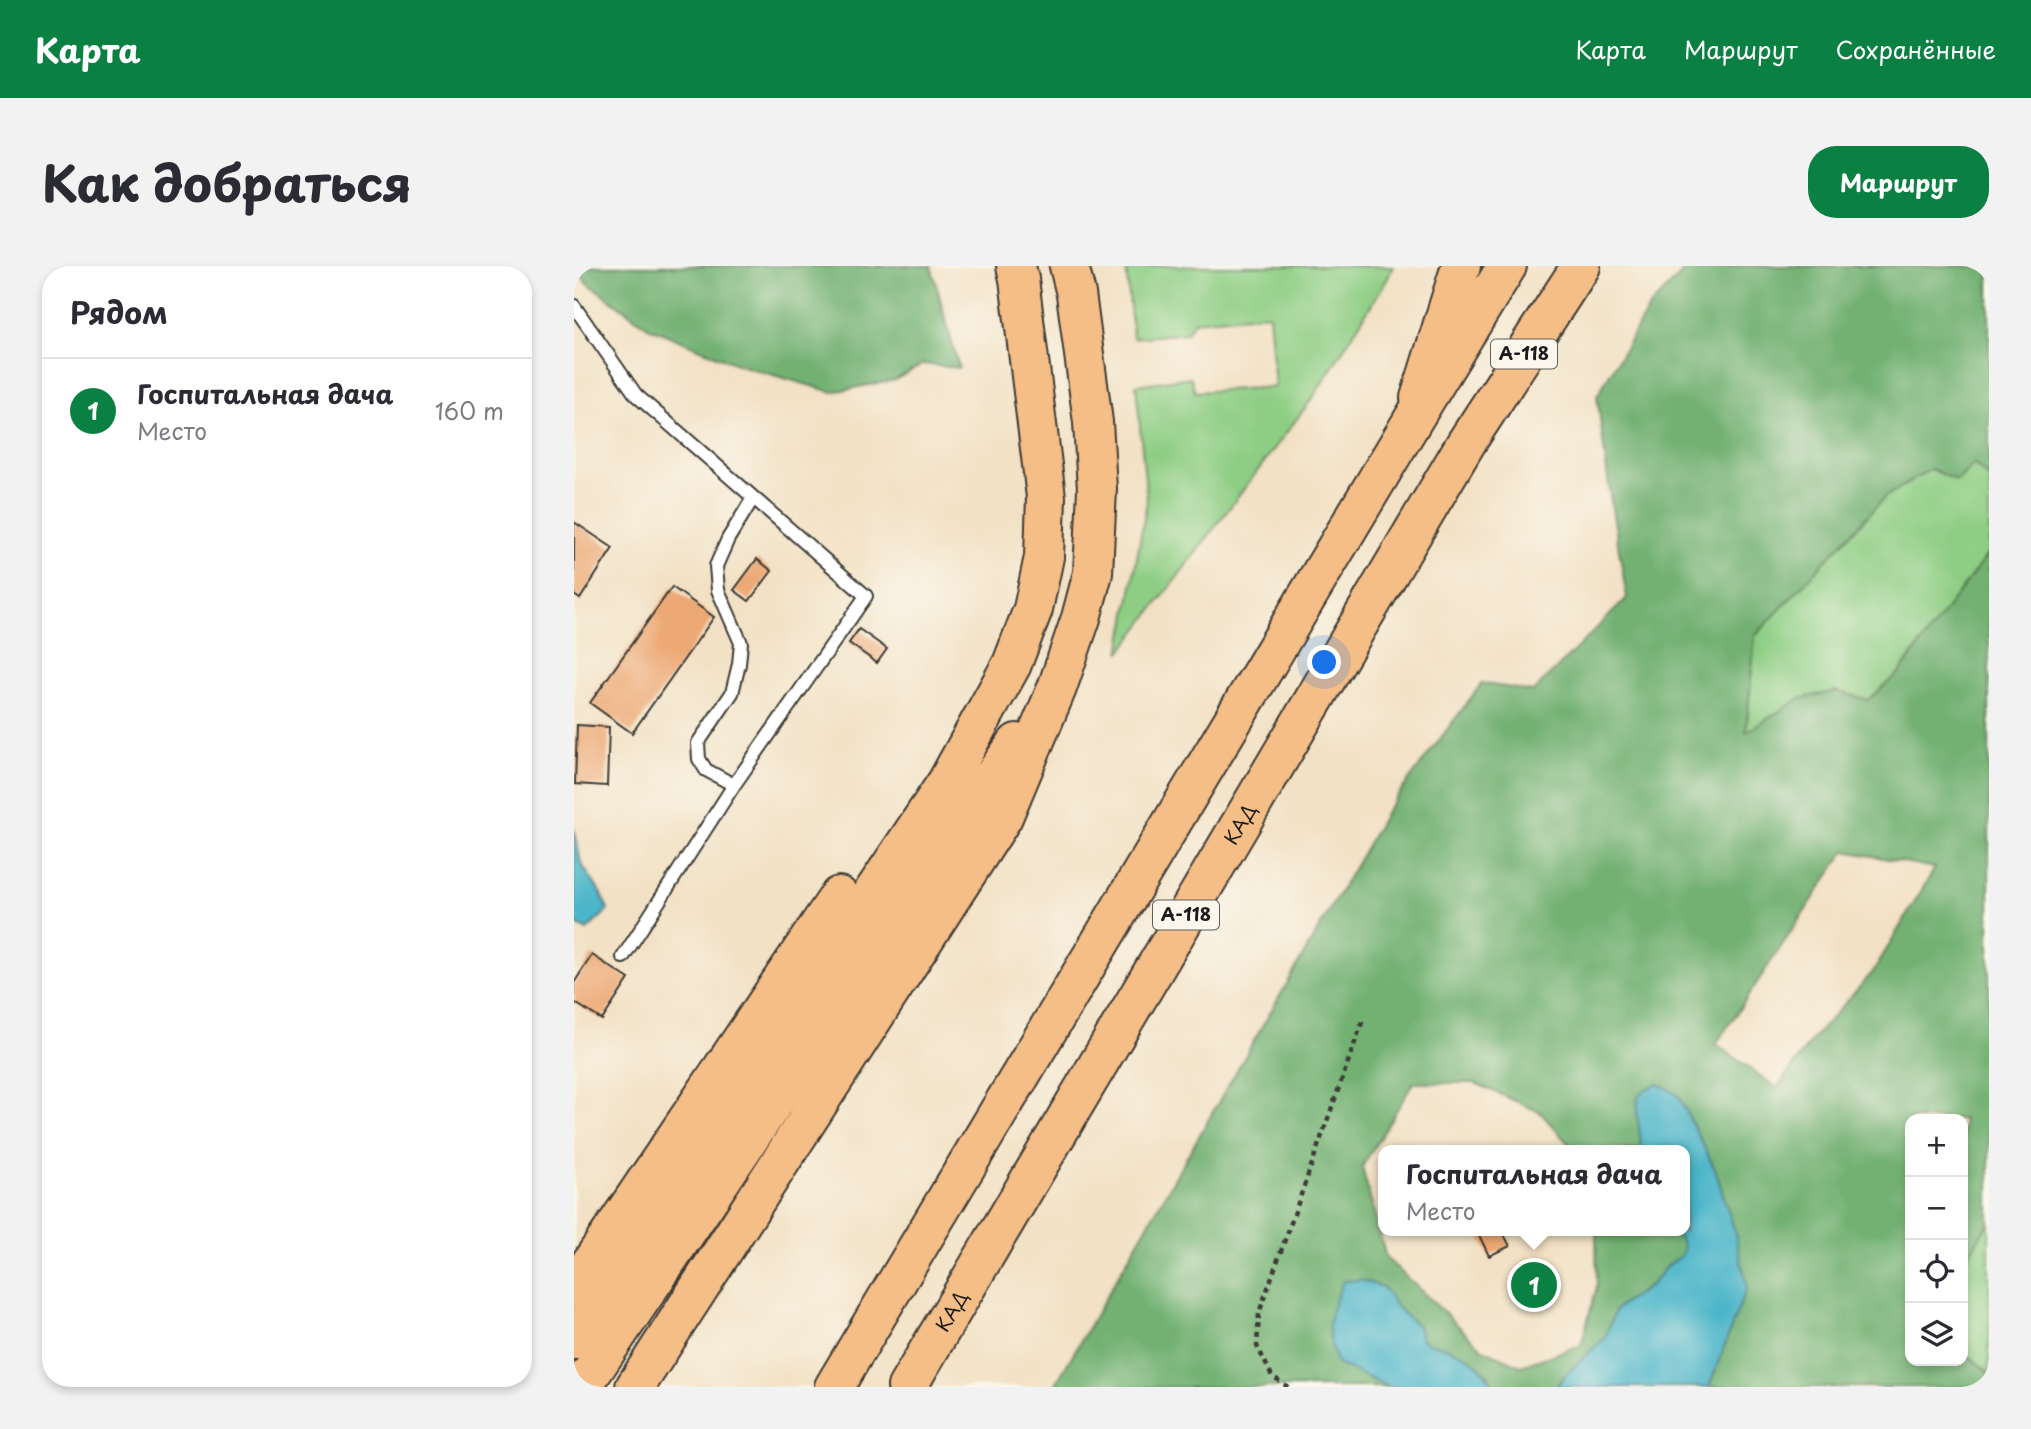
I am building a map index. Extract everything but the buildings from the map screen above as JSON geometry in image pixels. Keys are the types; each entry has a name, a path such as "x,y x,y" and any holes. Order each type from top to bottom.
{"main road":[{"path":"574,1340 947,782 1012,664 1033,609 1044,556 1045,497 1020,279 1016,266"},
{"path":"1413,418 1461,266"},
{"name":"А-118","path":"834,1387 1413,418 1507,266"},
{"name":"КАД","path":"907,1387 1459,455 1581,266"},
{"path":"635,1387 1003,817 1057,688 1093,573 1097,489 1093,422 1074,275"},
{"path":"574,1288 924,770 1012,664"},
{"path":"582,1387 976,801 1057,688"}],"lane":[{"path":"574,306 636,395 866,596 734,785 623,957"},
{"path":"734,785 706,770 699,759 698,743 732,693 739,664 741,643 718,590 716,566 728,539 753,498"}],"path":[{"path":"1288,1387 1272,1376 1257,1346 1259,1313 1364,1017"}],"green space":[{"path":"577,266 931,266 959,368 923,364 895,380 832,392 739,365 648,327 585,281"},
{"path":"1126,266 1393,266 1314,396 1120,653 1147,501 1136,385 1191,377 1195,392 1275,387 1269,314 1194,321 1187,333 1133,338"},
{"path":"1689,266 1989,266 1989,478 1974,464 1957,481 1931,469 1885,497 1755,636 1746,732 1799,699 1836,691 1868,700 1900,672 1989,552 1989,1222 1968,1256 1968,1114 1905,1114 1905,1366 1968,1366 1968,1355 1989,1373 1989,1387 1709,1387 1720,1353 1715,1169 1679,1097 1641,1136 1642,1145 1570,1145 1540,1112 1475,1083 1413,1083 1362,1167 1378,1236 1386,1258 1483,1349 1521,1366 1581,1345 1597,1286 1596,1236 1678,1236 1685,1246 1682,1255 1665,1268 1651,1285 1616,1309 1605,1338 1568,1372 1556,1387 1493,1387 1488,1374 1448,1348 1421,1339 1418,1325 1398,1308 1383,1287 1361,1280 1343,1281 1338,1364 1389,1387 1054,1387 1389,807 1482,683 1533,692 1627,598 1597,396 1650,306","holes":["1845,851 1935,868 1873,972 1811,1041 1777,1088 1716,1044"]},
{"path":"1974,464 1989,478 1989,552 1900,672 1868,700 1836,691 1746,733 1755,636 1885,497 1931,469"},
{"path":"1989,1222 1989,1373 1968,1355 1968,1256"}],"water":[{"path":"574,828 581,863 608,910 587,930 574,923"},
{"path":"1657,1084 1679,1097 1715,1169 1734,1229 1747,1286 1709,1387 1556,1387 1568,1372 1605,1338 1616,1309 1651,1285 1665,1268 1682,1255 1684,1246 1678,1236 1690,1236 1690,1145 1641,1145 1637,1114 1638,1097"},
{"path":"1361,1280 1383,1287 1398,1308 1418,1325 1421,1339 1469,1358 1486,1373 1493,1387 1389,1387 1337,1364 1330,1341 1331,1313 1343,1281"}],"place":[{"name":"Госпитальная дача","path":"1534,1285"}]}
